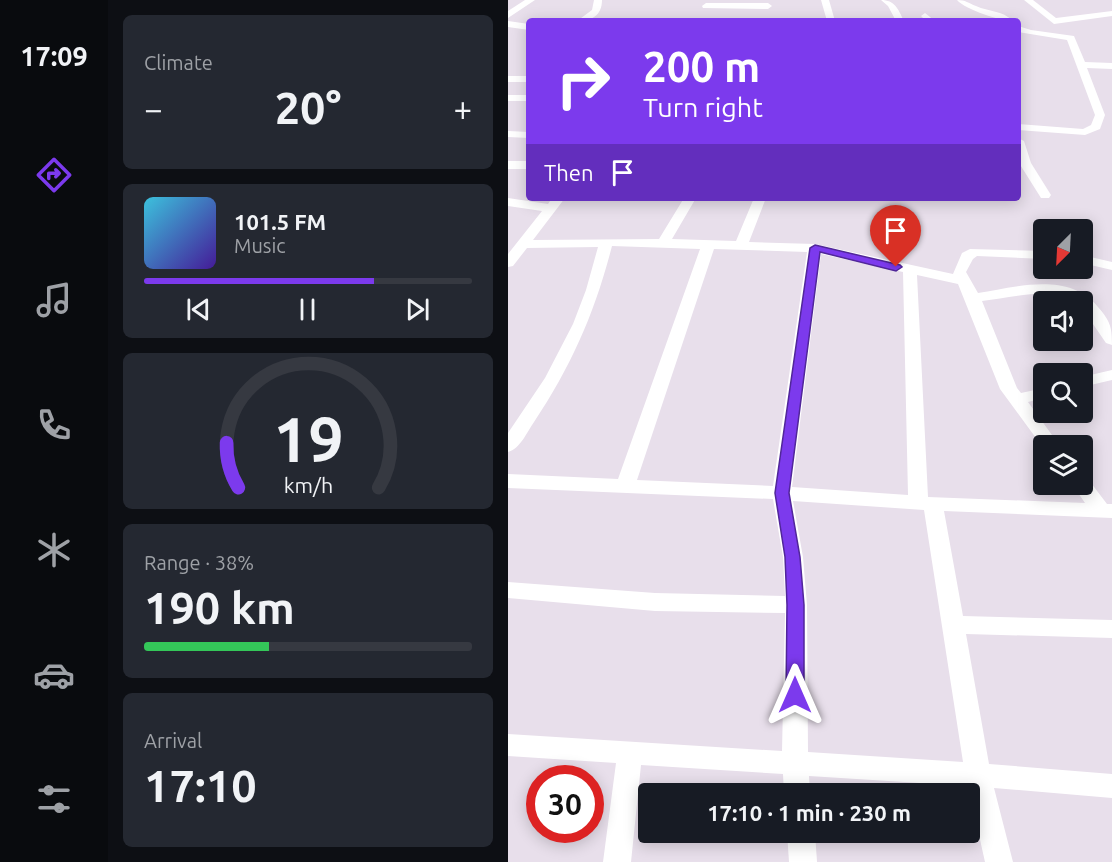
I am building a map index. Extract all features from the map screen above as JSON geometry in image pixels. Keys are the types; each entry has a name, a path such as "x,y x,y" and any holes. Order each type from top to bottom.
{"street":[{"path":"508,15 531,0"},
{"path":"586,18 596,12 599,6 598,0"},
{"path":"825,0 830,18"},
{"path":"885,0 891,5 898,18"},
{"path":"961,0 970,9 1000,13 1006,18"},
{"path":"1028,0 1054,21 1111,13"},
{"path":"1098,2 1111,13"},
{"path":"705,7 768,3 770,18"},
{"path":"508,24 526,27"},
{"path":"1021,29 1030,33 1071,38 1099,115 1096,127 1090,131 1075,132 1021,126"},
{"path":"1082,65 1111,66"},
{"path":"508,79 526,79"},
{"path":"508,98 526,98"},
{"path":"508,134 526,135"},
{"path":"1021,150 1025,163 1045,195"},
{"path":"508,165 526,165"},
{"path":"663,243 688,201"},
{"path":"741,245 759,201"},
{"path":"508,202 554,203"},
{"path":"508,263 554,203"},
{"path":"508,446 534,409 580,326 606,242"},
{"path":"522,244 606,242 815,248 961,280"},
{"path":"625,487 709,244"},
{"path":"796,783 796,605 793,557 782,493 815,248"},
{"path":"1033,255 975,252 967,256 959,272 961,280 973,298 999,368 1016,400 1043,435"},
{"path":"1093,262 1111,266"},
{"path":"910,270 926,503 954,625 978,775 999,862"},
{"path":"973,298 1032,291 1069,291 1077,295 1091,309 1111,340"},
{"path":"1093,379 1111,375"},
{"path":"1016,400 1033,396"},
{"path":"508,481 1107,511"},
{"path":"1092,495 1107,511"},
{"path":"508,590 655,602 796,605"},
{"path":"954,625 1111,629"},
{"path":"508,745 795,762 1111,786"},
{"path":"617,862 630,753"},
{"path":"801,843 803,862"}],"route":[{"path":"795,695 796,605 793,557 782,493 815,248 896,267"}]}
